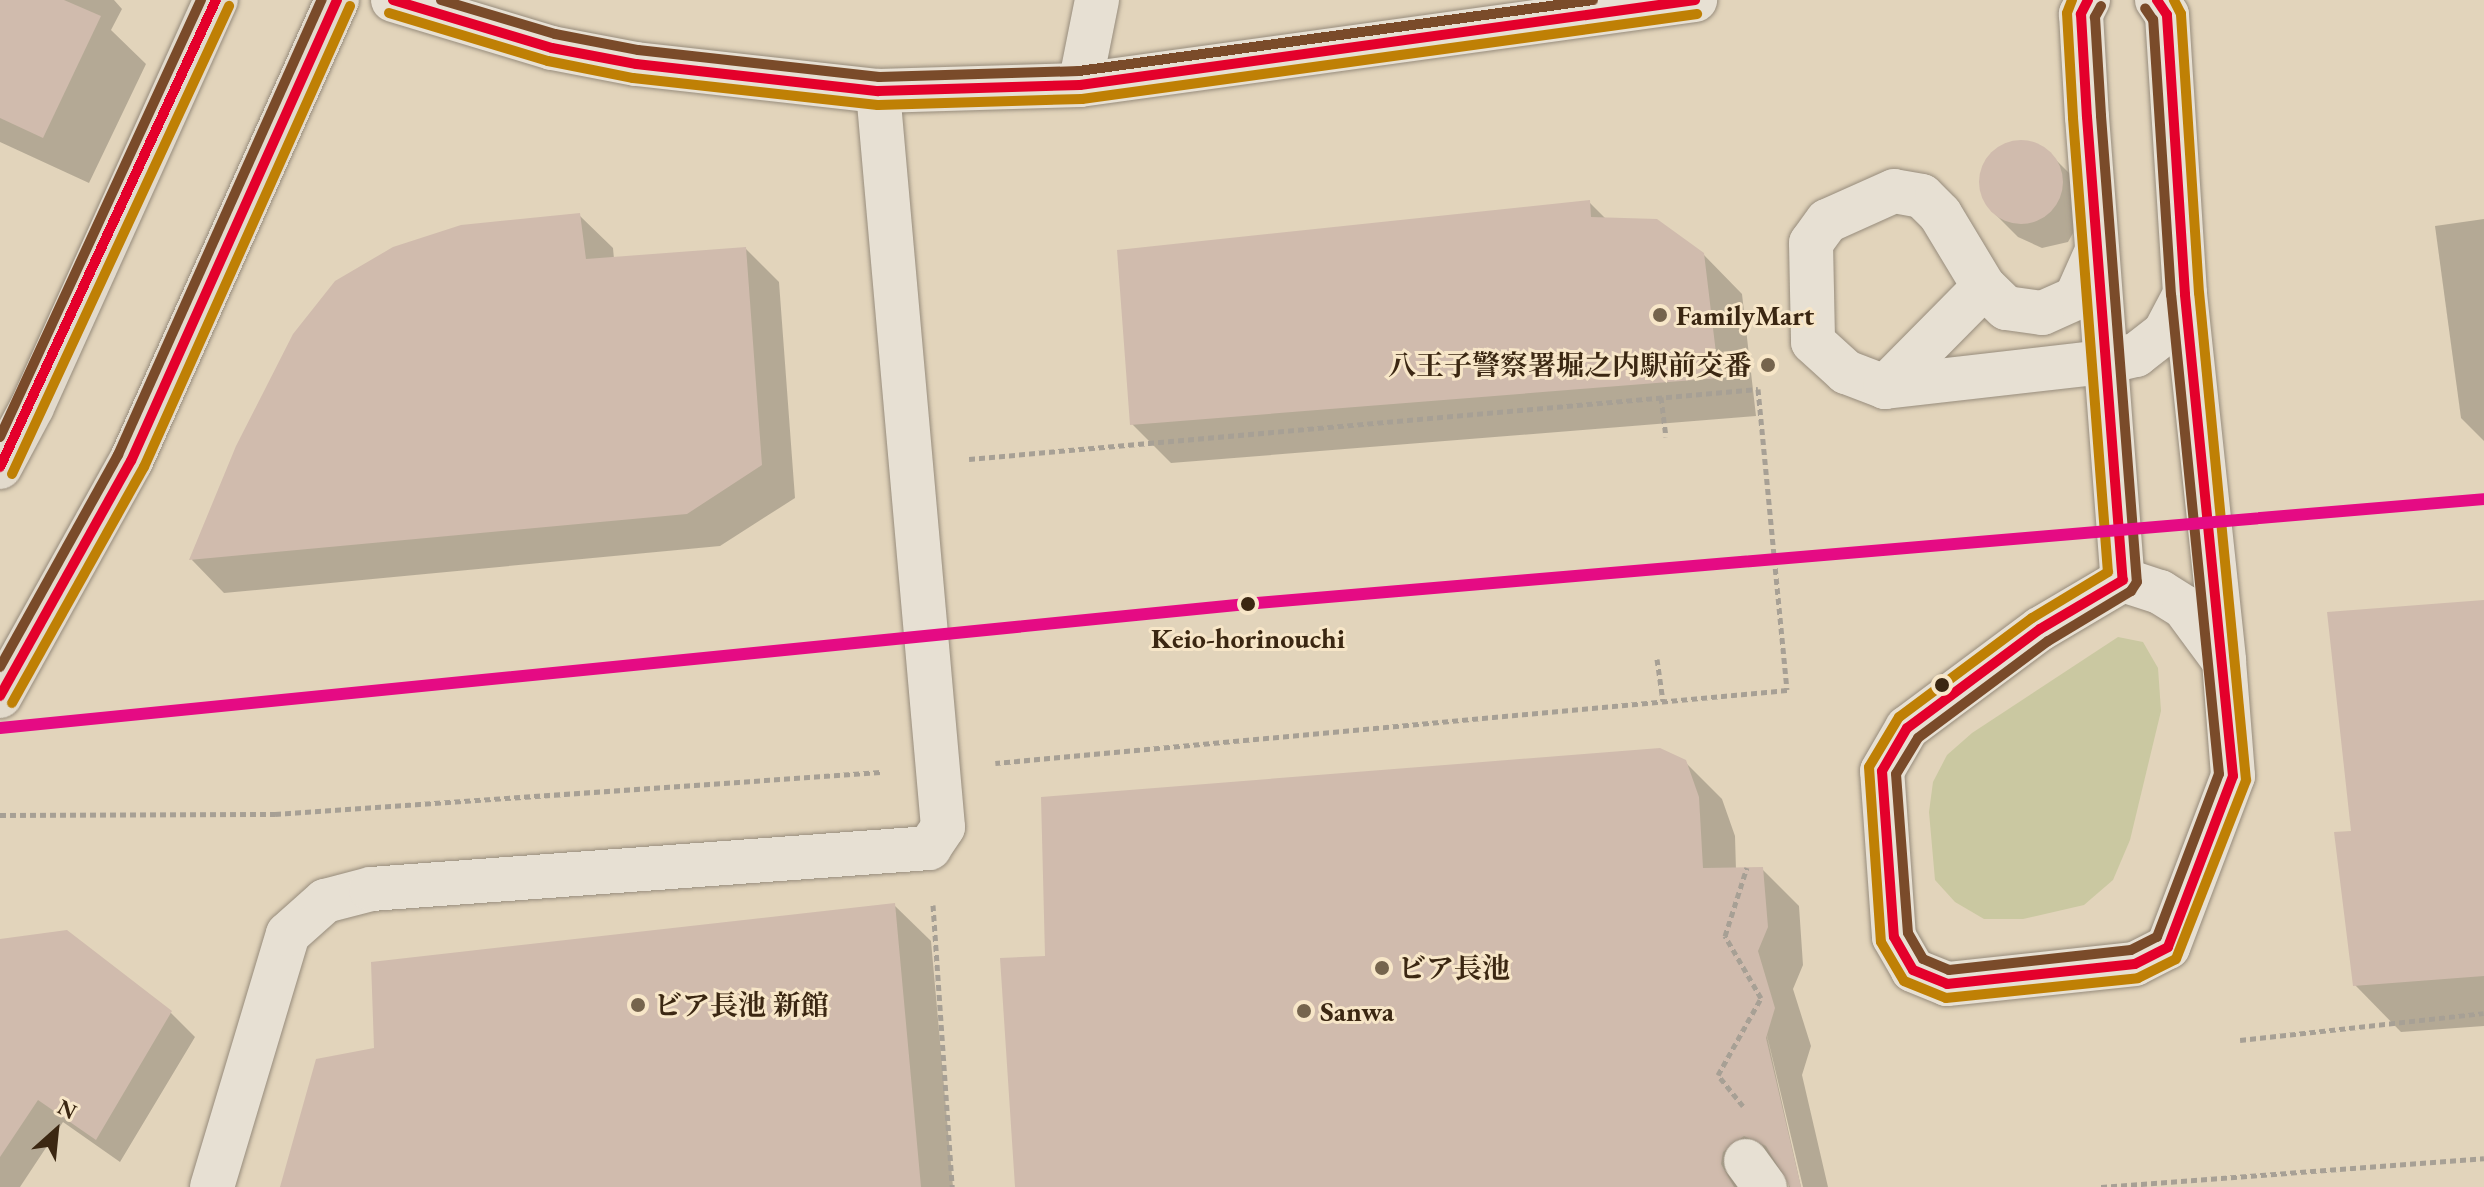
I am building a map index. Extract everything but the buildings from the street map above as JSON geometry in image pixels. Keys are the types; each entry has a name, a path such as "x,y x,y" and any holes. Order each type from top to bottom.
{"main road":[{"path":"0,467 52,364 216,0"},
{"path":"0,696 131,461 337,0"}],"street":[{"path":"393,0 538,44 636,64 878,91 1080,85 1695,0"},
{"path":"1080,85 1097,0"},
{"path":"2088,0 2081,14 2096,253 2123,580"},
{"path":"2157,0 2167,15 2185,294 2224,661 2233,776 2168,947 2135,964 1947,984 1913,970 1894,937 1882,771 1907,728 2040,629 2123,580 2160,592 2184,607 2224,661"},
{"path":"212,1187 288,934 325,901 371,889 929,848 943,827 878,91"},
{"path":"2096,253 2076,298 2042,313 2006,308 1984,287 1940,214 1922,196 1894,191 1827,221 1811,243 1813,342 1846,372 1885,387 2105,362 2136,355 2165,332 2185,294"},
{"path":"1885,387 1984,287"}],"path":[{"path":"912,464 1758,389 1787,690"},
{"path":"1661,397 1666,437"},
{"path":"1657,659 1663,701"},
{"path":"929,848 952,1187"},
{"path":"1747,867 1725,936 1761,998 1718,1075 1750,1115 1756,1174"},
{"path":"2240,1040 2484,1013"},
{"path":"2101,1187 2484,1158"}],"shaded area":[{"path":"2118,637 2143,642 2158,668 2161,711 2130,840 2113,880 2084,905 2023,919 1984,919 1955,902 1935,880 1929,812 1933,782 1947,755 1972,733"}],"transit line":[{"path":"0,437 201,0"},
{"path":"0,467 216,0"},
{"path":"0,667 118,455 322,0"},
{"path":"0,696 131,461 337,0"},
{"path":"393,0 552,48 636,64 878,91 1080,85 1695,0"},
{"path":"441,0 555,34 638,50 879,77 1079,71 1593,0"},
{"path":"2072,0 2067,13 2073,118 2108,572 2032,618 1899,717 1869,767 1881,942 1904,981 1946,998 2138,978 2176,959 2246,780 2199,293 2181,14 2174,0"},
{"path":"2088,0 2081,14 2087,117 2123,580 2040,629 1907,728 1882,771 1894,937 1913,970 1947,984 2135,964 2168,947 2233,776 2185,294 2167,15 2157,0"},
{"path":"12,474 229,6"},
{"path":"12,703 144,467 350,6"},
{"path":"2101,6 2095,17 2101,116 2137,582 2131,591 2048,641 1918,738 1896,774 1908,933 1923,959 1949,970 2131,950 2157,937 2219,774 2171,295 2153,20 2145,8"},
{"path":"389,13 548,61 633,78 878,105 1082,99 1697,14"},
{"path":"0,728 1257,603 2484,499"}],"place":[{"name":"FamilyMart","path":"1660,315"},
{"name":"八王子警察署堀之内駅前交番","path":"1768,365"},
{"name":"Keio-horinouchi","path":"1248,604"},
{"name":"ビア長池","path":"1382,968"},
{"name":"ビア長池 新館","path":"638,1005"},
{"name":"Sanwa","path":"1304,1011"}]}
